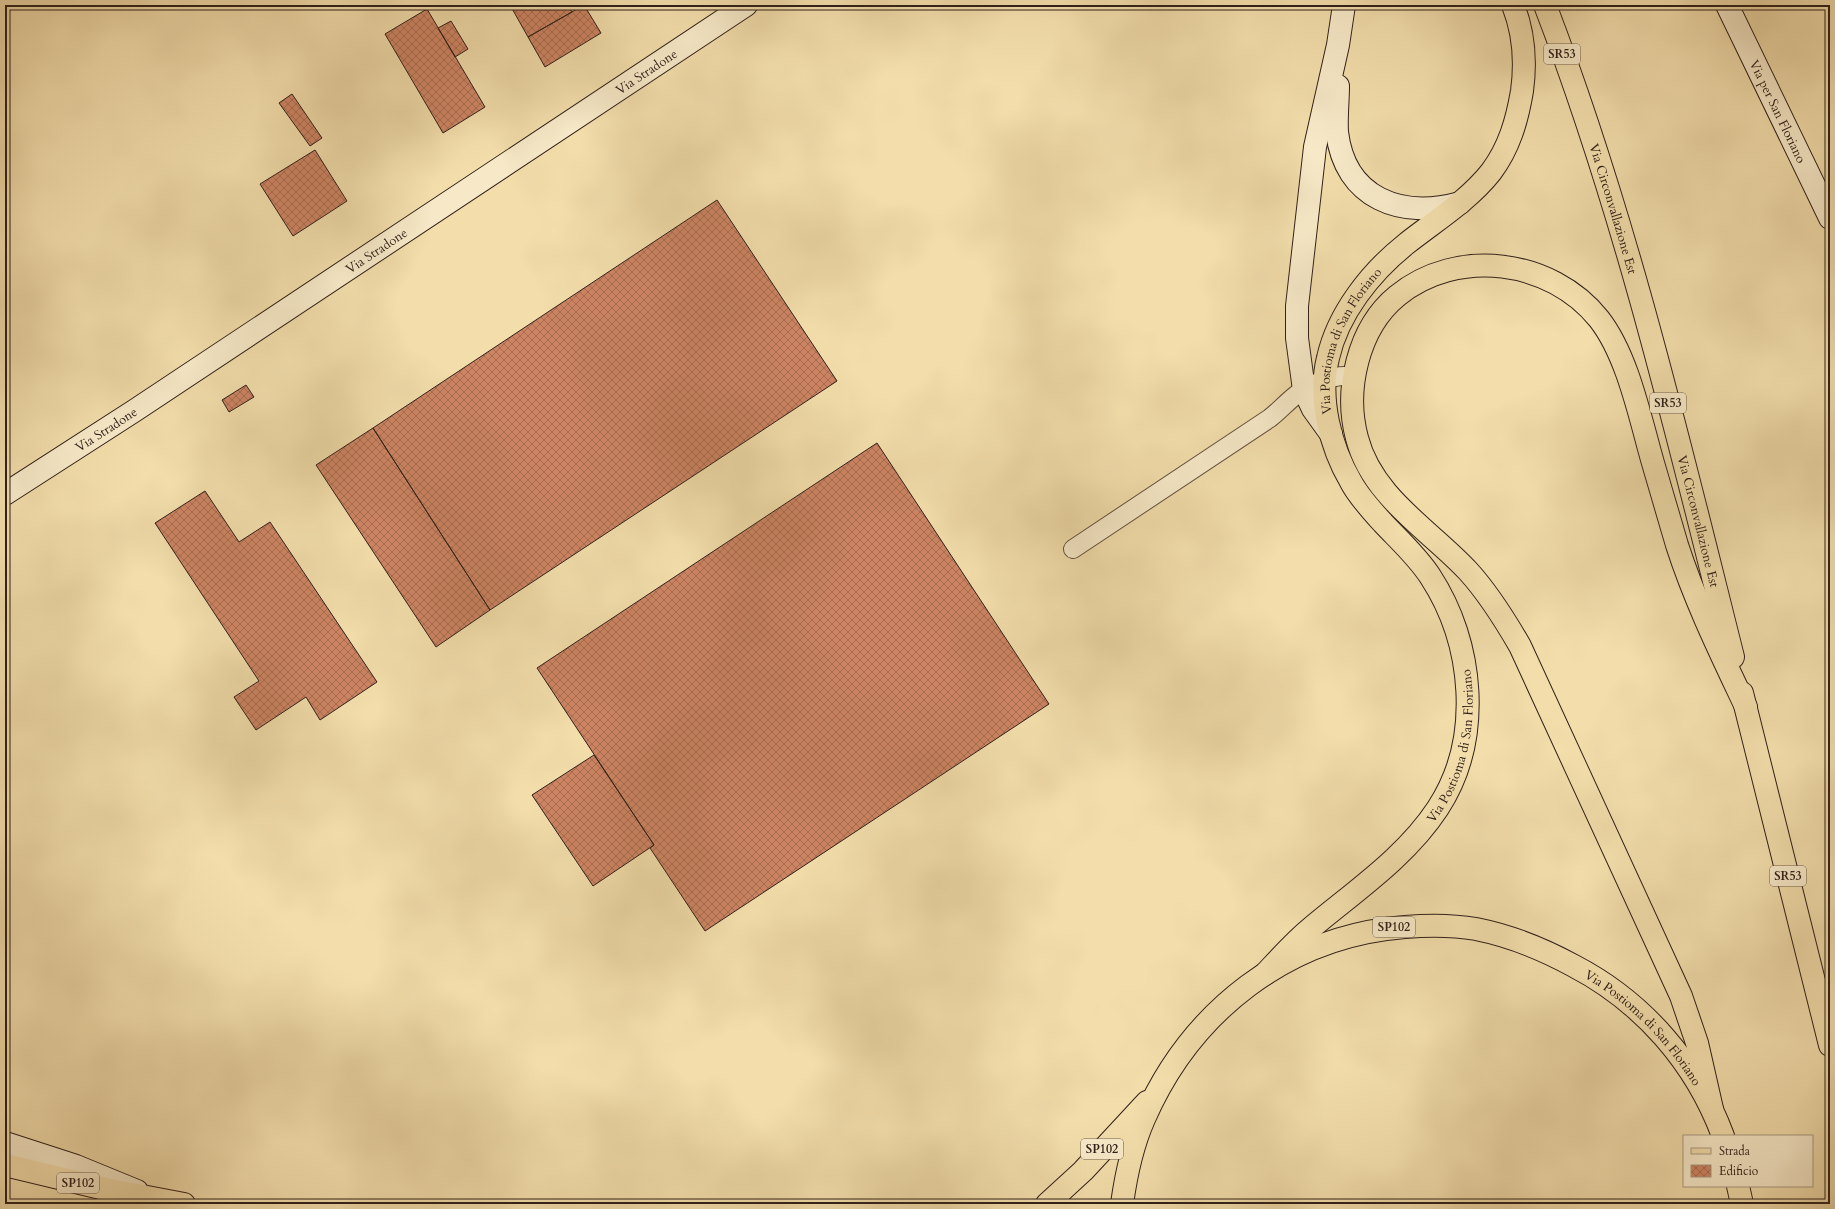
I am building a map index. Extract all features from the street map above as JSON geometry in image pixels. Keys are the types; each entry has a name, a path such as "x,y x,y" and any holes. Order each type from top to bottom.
{"main road":[{"name":"Via Postioma di San Floriano","path":"1265,974 1284,953 1308,931 1390,863 1421,831 1440,805 1449,787 1460,758 1468,705 1466,664 1450,615 1436,586 1423,567 1382,522 1351,483 1331,434 1326,406 1325,380 1327,359 1335,336 1347,312 1371,277 1403,246 1473,192 1492,170 1508,143 1517,121 1523,84 1524,57 1522,31 1514,5"},
{"name":"Via Circonvallazione Est","path":"1545,5 1580,102 1626,249 1666,394 1830,1045"},
{"name":"Via Postioma di San Floriano","path":"1712,1109 1697,1043 1681,996 1523,653 1506,622 1481,586 1457,559 1394,501 1366,463 1354,428 1354,378 1365,343 1382,312 1398,296 1408,288 1439,273 1474,265 1492,265 1534,273 1558,284 1583,302 1600,320 1607,330 1622,361 1692,588 1746,707"},
{"name":"Via Postioma di San Floriano","path":"1122,1204 1133,1148 1143,1120 1156,1092 1177,1058 1203,1026 1232,998 1265,974 1320,944 1349,935 1382,929 1446,925 1475,929 1505,936 1535,946 1590,974 1638,1010 1679,1054 1698,1081 1723,1135"},
{"name":"Via Postioma di San Floriano","path":"1047,1204 1083,1171 1156,1092"},
{"name":"SP102","path":"5,1165 82,1184 184,1204"},
{"path":"1738,1187 1742,1204"}],"street":[{"name":"Via Stradone","path":"5,494 141,407 746,5"},
{"path":"1331,434 1313,409 1304,390 1297,338 1297,306 1315,147 1338,45 1344,5"},
{"name":"Via per San Floriano","path":"1727,5 1830,218"},
{"path":"1338,45 1338,132 1343,157 1359,183 1373,195 1402,207 1430,208 1460,203"},
{"path":"5,1143 76,1166 153,1198"}],"lane":[{"path":"1073,549 1270,418 1296,395 1304,390 1325,380 1344,375 1354,378"}],"building":[{"path":"510,5 568,5 572,12 528,37"},
{"path":"584,5 601,33 545,67 528,37"},
{"path":"427,9 485,107 443,133 385,34"},
{"path":"451,21 468,49 455,57 438,28"},
{"path":"292,94 322,138 310,146 279,103"},
{"path":"315,150 347,201 293,236 260,184"},
{"path":"717,200 837,381 490,610 373,428"},
{"path":"246,385 254,397 229,412 222,400"},
{"path":"373,428 490,610 436,647 316,465"},
{"path":"877,443 1049,704 705,931 650,848 654,845 537,668"},
{"path":"205,491 239,542 270,522 377,682 320,720 306,697 256,730 234,697 259,681 155,523"},
{"path":"594,755 654,845 593,886 532,795"}]}
